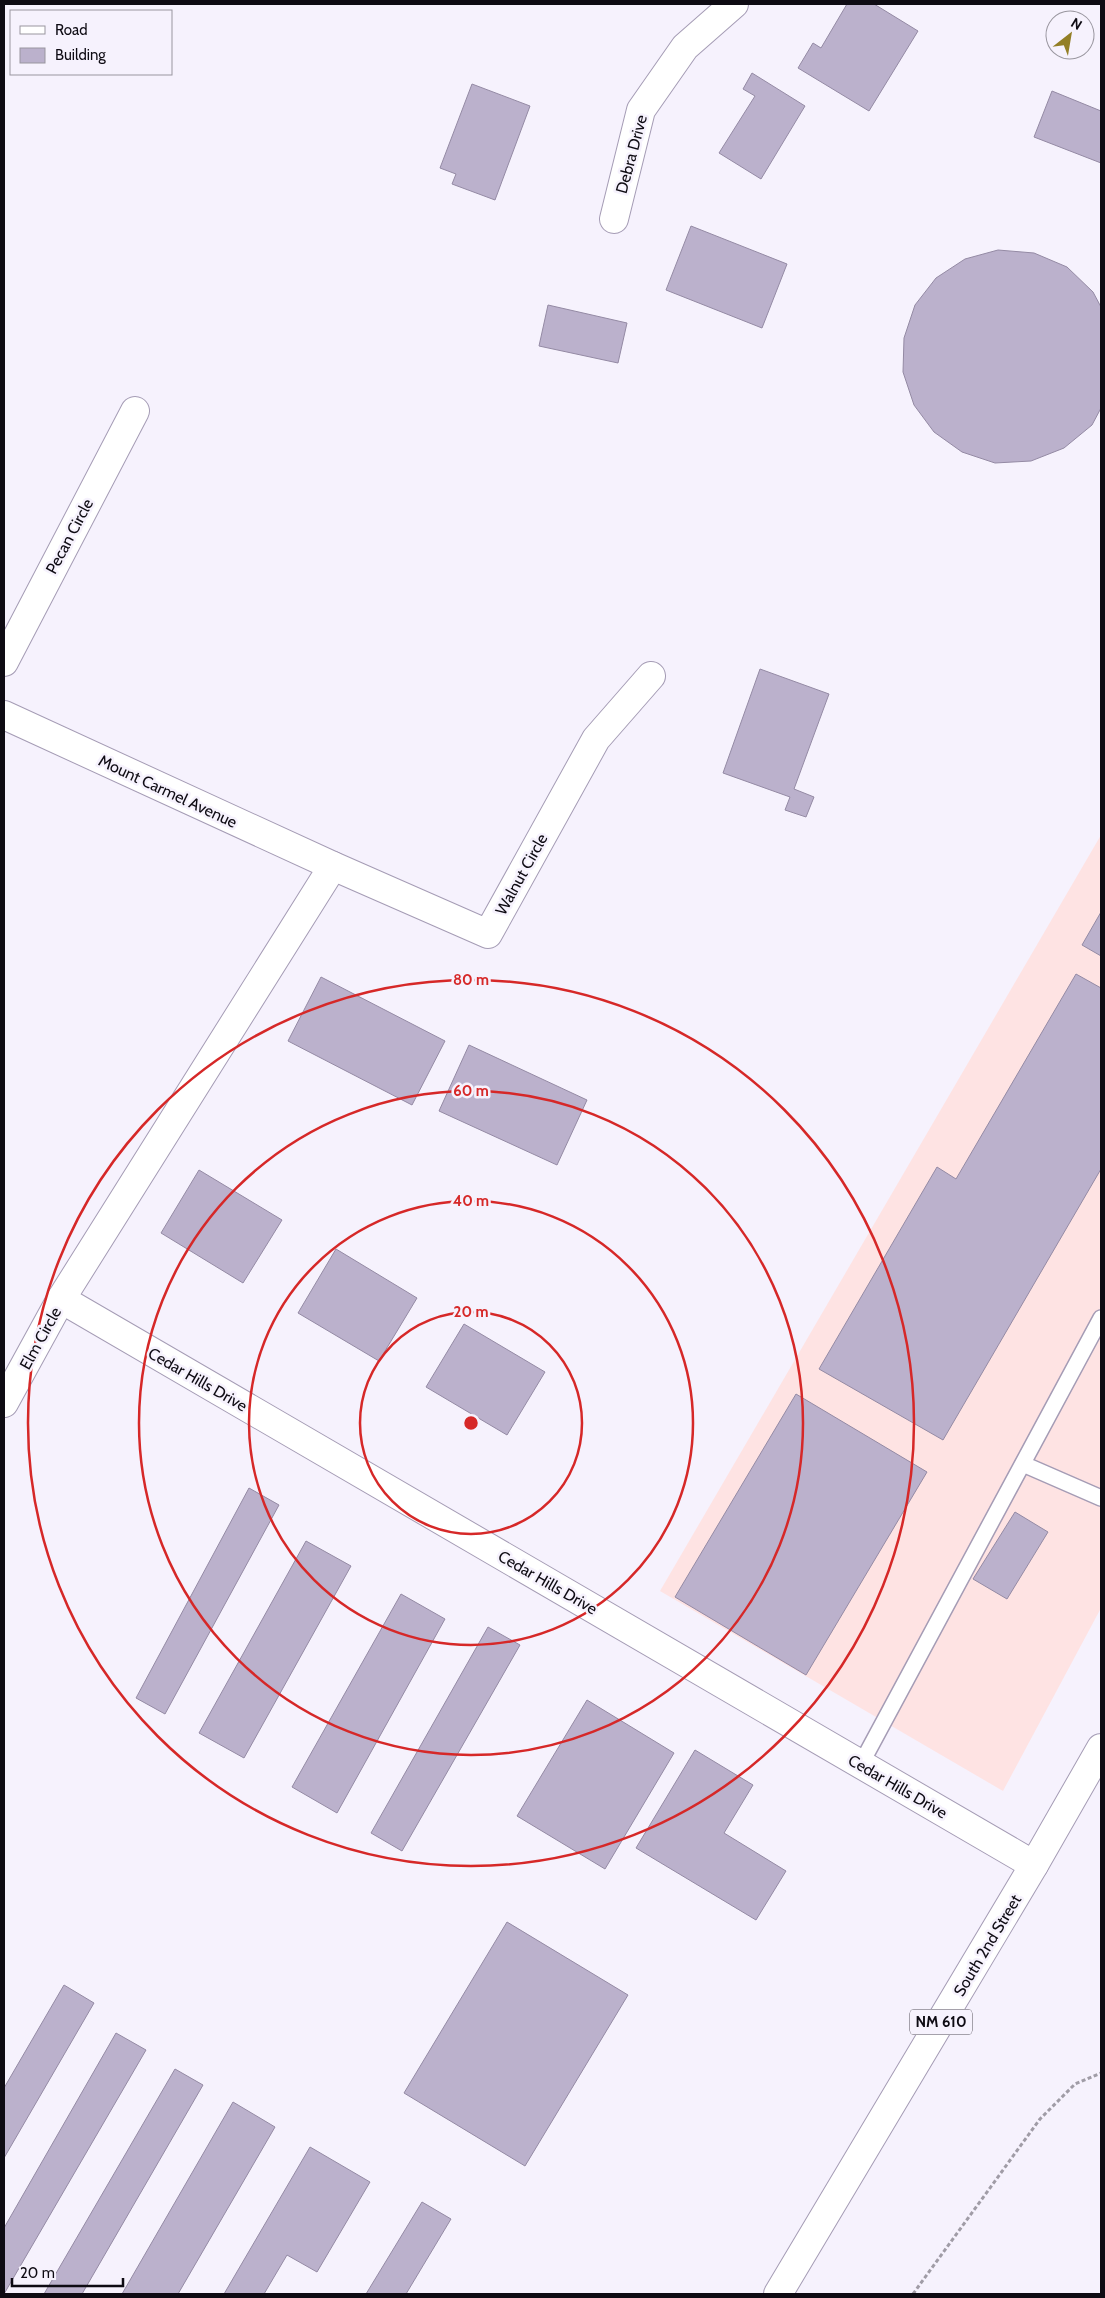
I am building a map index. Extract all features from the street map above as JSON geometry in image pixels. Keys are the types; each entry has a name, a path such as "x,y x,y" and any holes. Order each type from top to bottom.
{"street":[{"name":"Debra Drive","path":"614,219 641,110 685,47 734,4"},
{"name":"Pecan Circle","path":"4,662 135,411"},
{"name":"Walnut Circle","path":"333,866 488,934 596,739 651,676"},
{"name":"Mount Carmel Avenue","path":"4,716 333,866"},
{"name":"Elm Circle","path":"4,1403 61,1299 333,866"},
{"name":"Cedar Hills Drive","path":"61,1299 1034,1865"},
{"name":"South 2nd Street","path":"778,2294 1034,1865 1101,1748"}],"lane":[{"path":"861,1764 1101,1318"},
{"path":"1023,1464 1101,1498"}],"path":[{"path":"913,2294 1040,2119 1075,2084 1101,2073"}],"shaded area":[{"path":"1101,835 1101,1608 1003,1791 660,1591"}],"building":[{"path":"847,4 874,4 918,31 869,111 798,68 813,43 821,48"},
{"path":"752,73 805,106 761,179 719,153 755,96 743,89"},
{"path":"472,84 530,106 495,200 452,184 456,174 440,168"},
{"path":"1052,91 1101,111 1101,163 1034,137"},
{"path":"691,226 787,264 762,328 666,290"},
{"path":"998,250 1034,253 1067,267 1093,292 1101,307 1101,408 1092,425 1064,448 1031,461 995,463 962,452 934,432 914,405 903,372 904,338 915,305 936,278 965,259"},
{"path":"548,305 627,323 618,363 539,346"},
{"path":"760,669 829,694 794,789 814,797 806,817 785,810 790,797 723,773"},
{"path":"1101,912 1101,956 1082,945"},
{"path":"1076,974 1101,988 1101,1169 943,1440 819,1369 937,1167 956,1179"},
{"path":"321,977 445,1041 412,1105 288,1041"},
{"path":"469,1045 587,1100 557,1165 439,1111"},
{"path":"199,1170 282,1220 243,1283 161,1233"},
{"path":"336,1249 417,1298 379,1361 298,1313"},
{"path":"464,1324 545,1372 507,1435 426,1387"},
{"path":"796,1394 927,1472 806,1675 675,1597"},
{"path":"249,1488 279,1505 165,1714 136,1698"},
{"path":"1015,1512 1048,1532 1007,1599 973,1579"},
{"path":"306,1541 351,1566 244,1758 199,1733"},
{"path":"401,1594 445,1619 337,1813 292,1787"},
{"path":"488,1627 520,1645 402,1851 371,1833"},
{"path":"587,1700 674,1753 605,1869 517,1816"},
{"path":"695,1750 753,1785 724,1833 786,1871 756,1920 636,1848"},
{"path":"507,1922 628,1995 525,2166 404,2093"},
{"path":"64,1985 94,2003 4,2158 4,2088"},
{"path":"116,2033 146,2050 4,2294 4,2228"},
{"path":"175,2069 203,2085 82,2294 44,2294"},
{"path":"233,2102 275,2127 178,2294 122,2294"},
{"path":"310,2147 370,2182 317,2272 287,2255 264,2294 224,2294"},
{"path":"422,2202 451,2219 406,2294 366,2294"}]}
